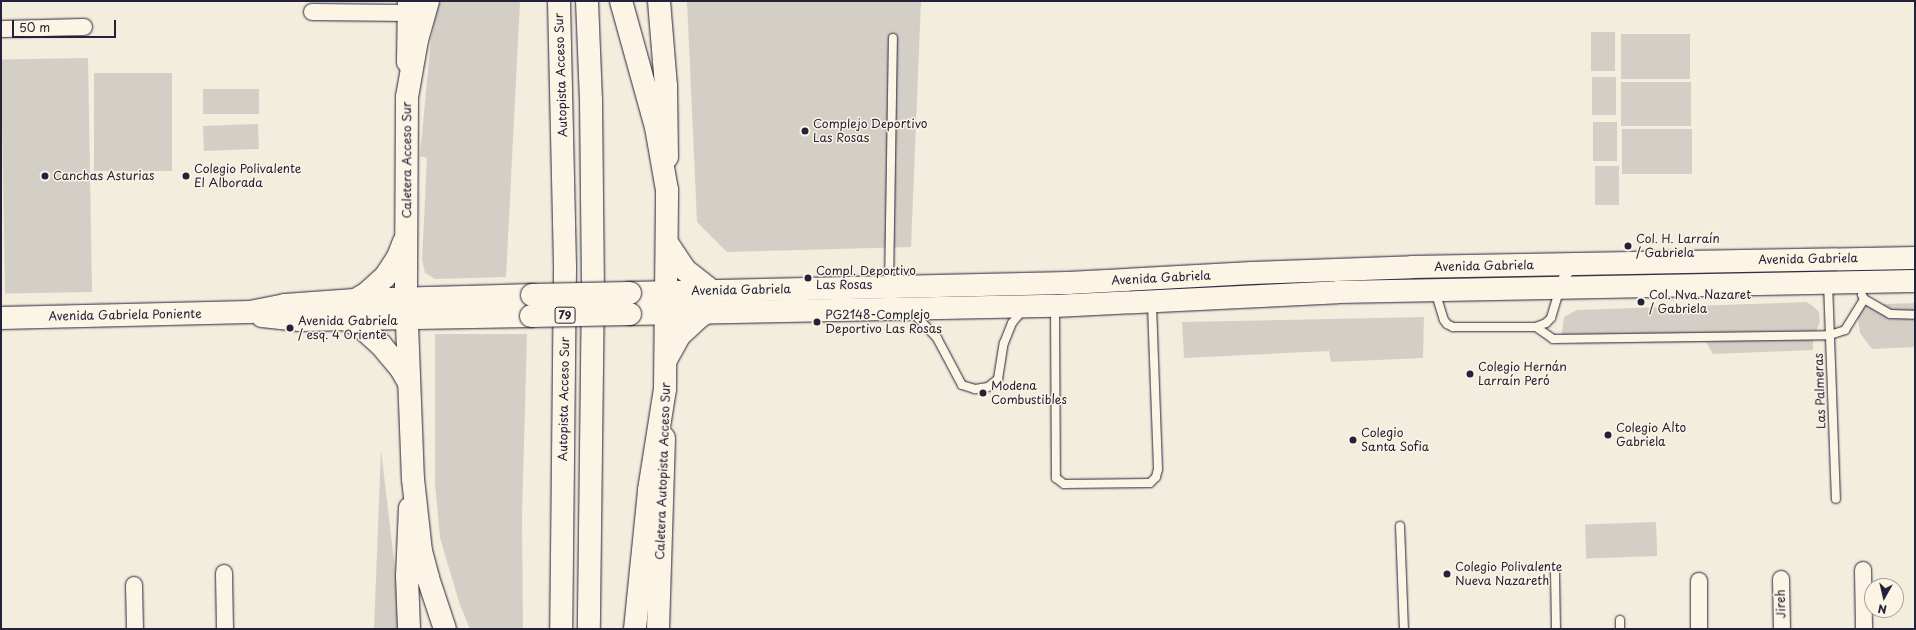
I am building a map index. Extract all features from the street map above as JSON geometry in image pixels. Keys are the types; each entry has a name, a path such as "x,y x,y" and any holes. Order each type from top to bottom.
{"main road":[{"path":"407,97 417,40 428,1"},
{"name":"Autopista Acceso Sur","path":"559,1 565,268 561,629"},
{"name":"79","path":"587,1 591,124 593,286 589,629"},
{"path":"620,1 656,127 667,190"},
{"path":"659,1 666,86 667,302"},
{"name":"Caletera Acceso Sur","path":"406,308 408,7"},
{"path":"356,300 376,286 392,268 407,235"},
{"path":"667,242 685,270 712,291"},
{"name":"Avenida Gabriela","path":"406,308 667,302 712,291 1068,283 1330,270 1583,263 1915,258"},
{"name":"Avenida Gabriela","path":"667,302 707,312 908,309 1055,306 1331,293 1560,287 1828,282 1861,290 1915,281"},
{"name":"Avenida Gabriela Poniente","path":"1,318 250,312 285,305 356,300 406,308"},
{"name":"Caletera Autopista Acceso Sur","path":"658,629 666,389 667,302"},
{"path":"406,308 413,479 421,551 428,578 445,629"},
{"name":"Avenida Gabriela Poniente","path":"250,312 287,320 347,320 406,308"},
{"path":"666,360 680,335 693,321 707,312"},
{"path":"347,320 360,326 381,345 401,369 409,383"},
{"path":"635,629 649,490 666,389"},
{"path":"409,629 408,539 413,479"}],"street":[{"path":"312,12 408,7"},
{"path":"1,29 84,27"},
{"path":"1863,570 1864,629"},
{"path":"224,573 224,629"},
{"name":"Jireh","path":"1781,579 1782,629"},
{"path":"1699,581 1699,629"},
{"path":"134,585 135,629"}],"lane":[{"path":"889,288 893,38"},
{"path":"1434,290 1444,320 1447,324 1453,327 1536,327 1546,323 1551,318 1560,287 1566,274 1583,263"},
{"name":"Las Palmeras","path":"1828,282 1836,499"},
{"path":"1536,327 1553,339 1830,335 1846,330 1861,290 1890,314 1915,315"},
{"path":"1055,306 1056,478 1064,484 1150,483 1156,477 1158,469 1152,302"},
{"path":"908,309 924,323 937,338 962,385 975,389 988,387 998,379 1004,343 1012,324 1025,307"},
{"path":"1400,526 1404,629"},
{"path":"1555,572 1556,629"},
{"path":"1620,620 1620,629"}],"shaded area":[{"path":"441,1 520,1 506,277 435,279 425,273 422,260 427,158 420,156 431,38 438,7"},
{"name":"Complejo Deportivo Las Rosas","path":"687,1 921,1 911,247 727,252 697,222"},
{"path":"1591,32 1615,32 1615,71 1591,71"},
{"path":"1621,34 1690,34 1690,79 1621,79"},
{"name":"Canchas Asturias","path":"88,58 92,292 5,293 1,60"},
{"path":"94,73 172,73 172,171 94,171"},
{"path":"1592,77 1616,77 1616,115 1592,115"},
{"path":"1621,82 1691,82 1691,126 1621,126"},
{"path":"203,89 259,89 259,114 203,114"},
{"path":"1593,122 1617,122 1617,161 1593,161"},
{"path":"258,124 259,149 204,151 203,126"},
{"path":"1622,129 1692,129 1692,174 1622,174"},
{"path":"1595,166 1619,166 1619,205 1595,205"},
{"path":"1806,302 1819,312 1820,322 1813,338 1813,350 1713,354 1706,342 1567,343 1562,333 1564,317 1577,310"},
{"path":"1915,303 1915,347 1872,349 1860,333 1856,305"},
{"path":"1424,317 1423,358 1331,362 1329,351 1184,358 1182,322"},
{"path":"435,334 527,334 522,517 523,629 470,629 460,605 440,538 435,483"},
{"path":"381,450 402,629 374,629"},
{"path":"1656,522 1657,556 1586,558 1585,524"}],"place":[{"name":"Complejo Deportivo Las Rosas","path":"805,131"},
{"name":"Canchas Asturias","path":"45,176"},
{"name":"Colegio Polivalente El Alborada","path":"186,176"},
{"name":"Col. H. Larraín / Gabriela","path":"1628,246"},
{"name":"Compl. Deportivo Las Rosas","path":"808,278"},
{"name":"Col. Nva. Nazaret / Gabriela","path":"1641,302"},
{"name":"PG2148-Complejo Deportivo Las Rosas","path":"817,322"},
{"name":"Avenida Gabriela / esq. 4 Oriente","path":"290,328"},
{"name":"Colegio Hernán Larraín Peró","path":"1470,374"},
{"name":"Modena Combustibles","path":"983,393"},
{"name":"Colegio Alto Gabriela","path":"1608,435"},
{"name":"Colegio Santa Sofia","path":"1353,440"},
{"name":"Colegio Polivalente Nueva Nazareth","path":"1447,574"}]}
